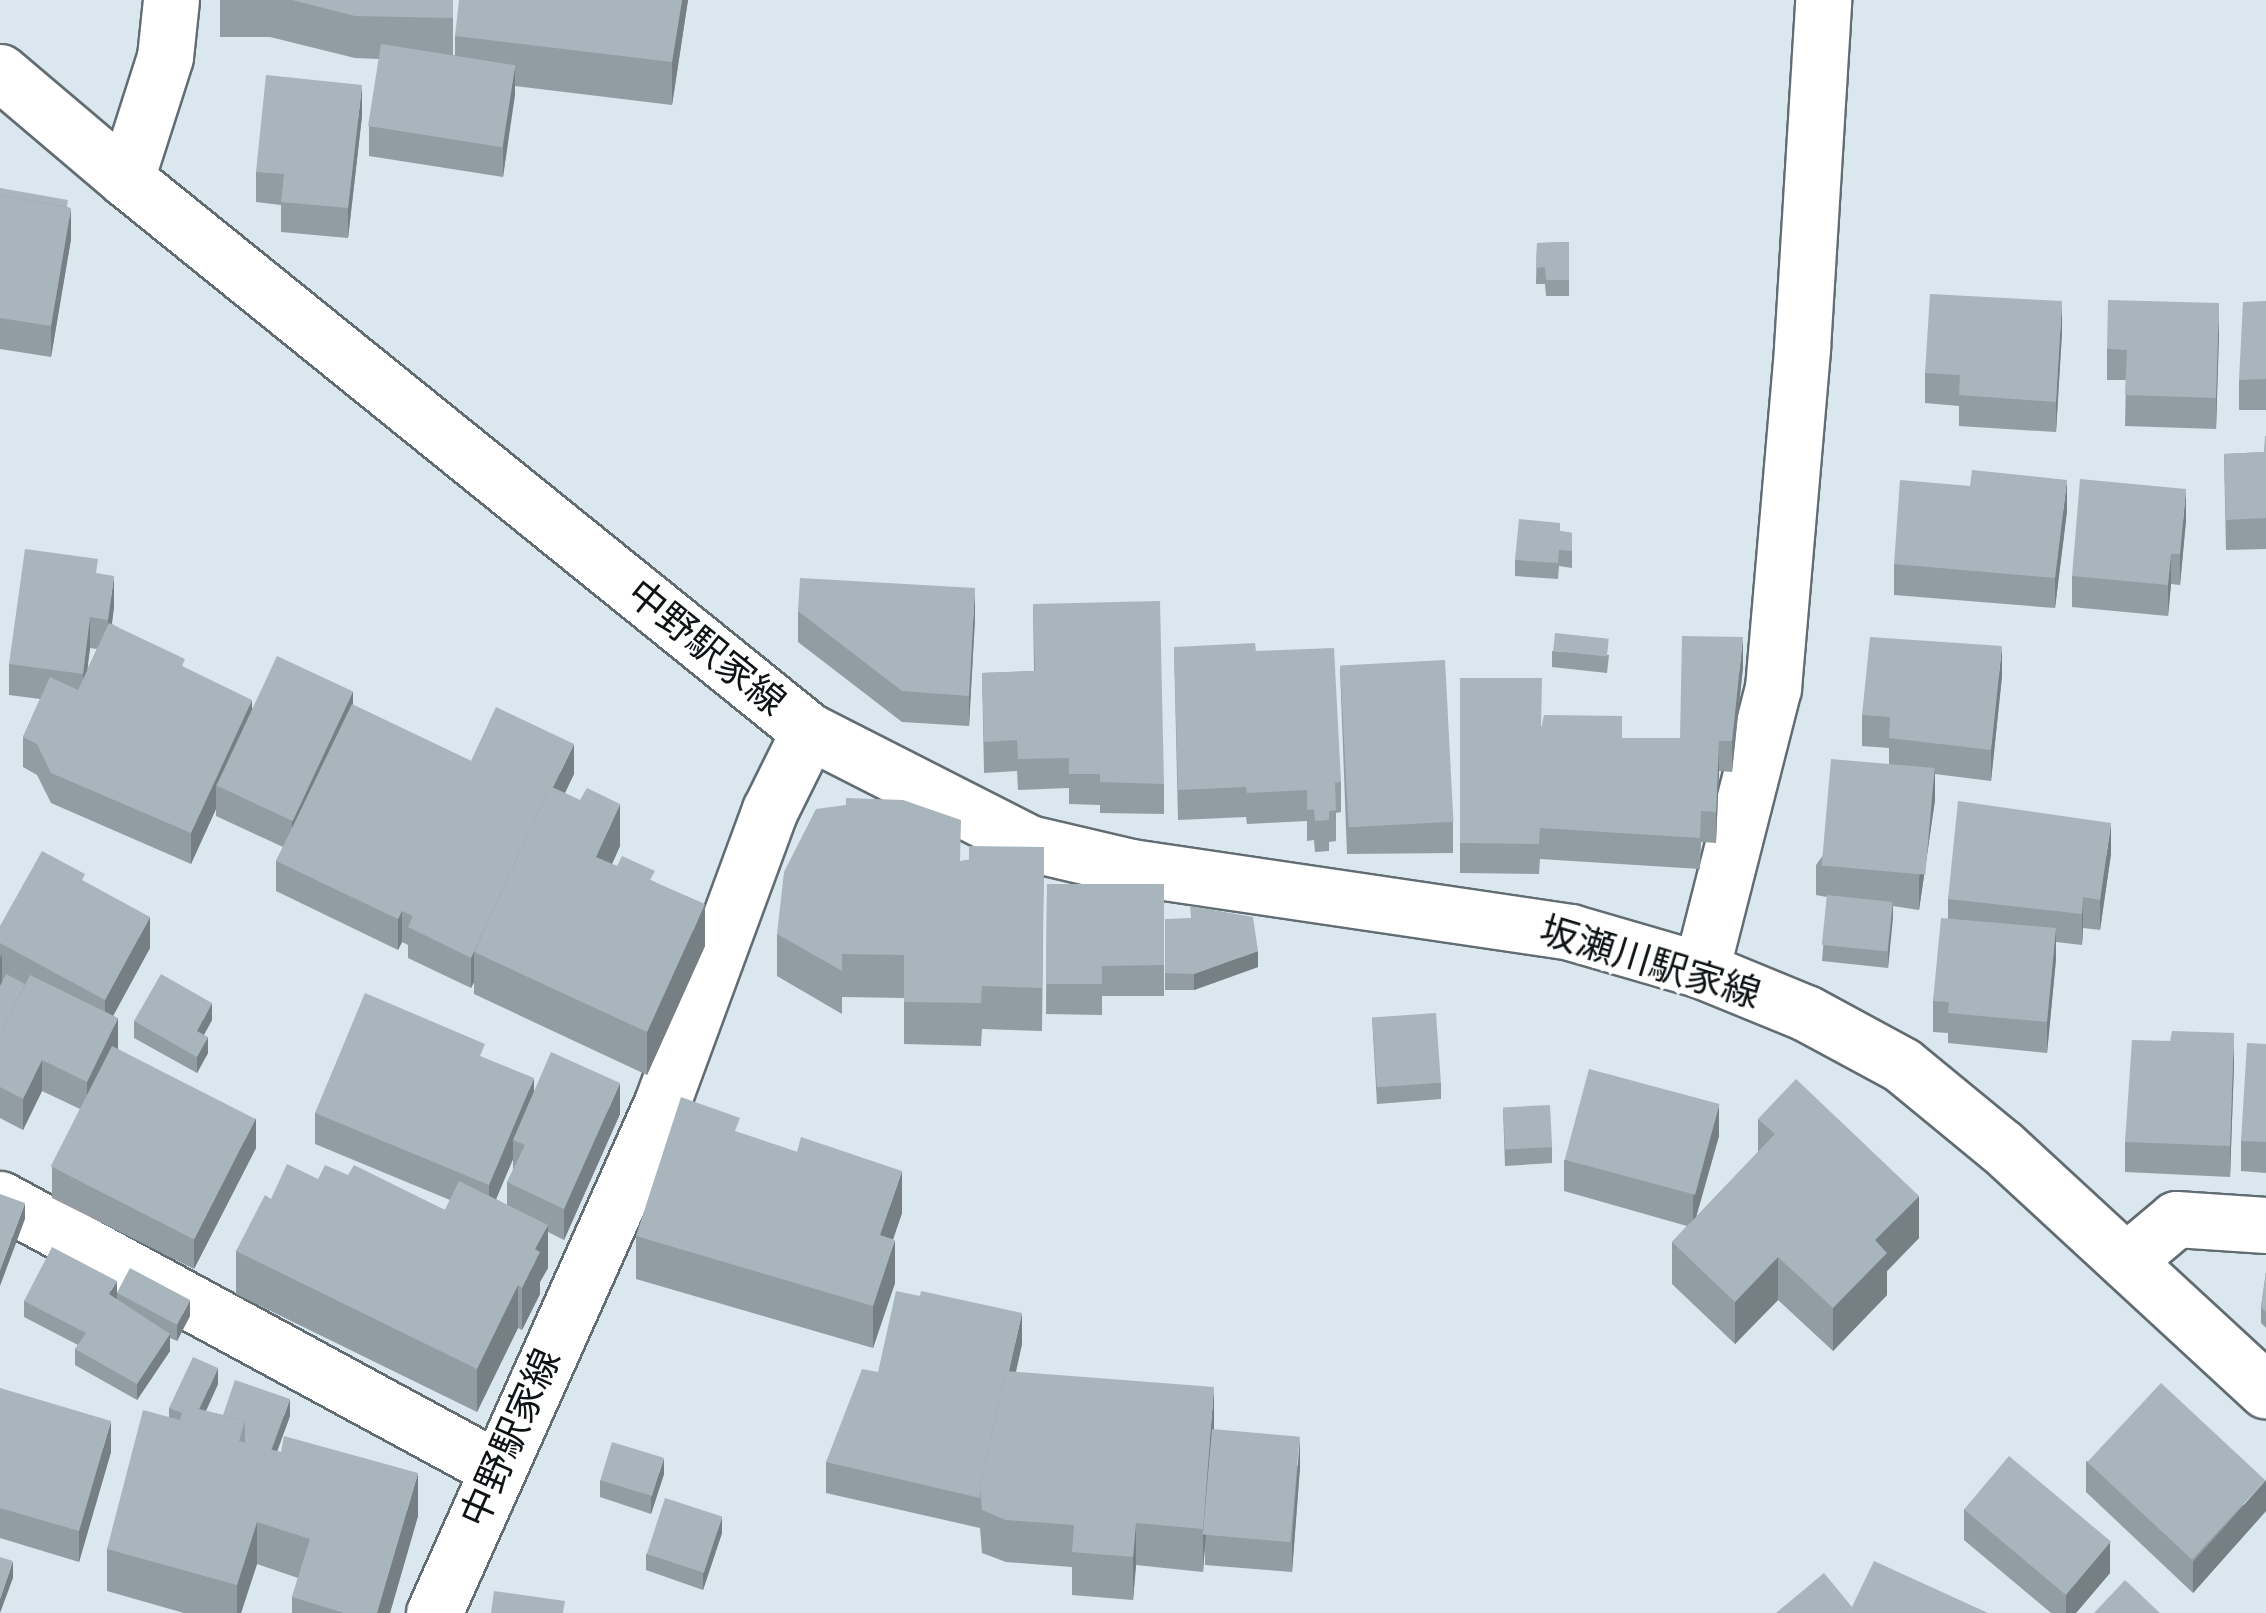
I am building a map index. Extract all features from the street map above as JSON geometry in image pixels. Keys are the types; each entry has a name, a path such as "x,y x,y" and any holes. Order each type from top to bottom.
{"main road":[{"path":"126,179 165,57 171,0"},
{"path":"1701,970 1773,688 1802,348 1823,0"},
{"name":"中野駅家線","path":"0,72 126,179 808,731 770,810 662,1103 434,1613"},
{"name":"坂瀬川駅家線","path":"808,731 1029,843 1131,867 1570,932 1701,970 1806,1013 1902,1065 2002,1147 2266,1391"},
{"path":"0,1199 496,1468"},
{"path":"2126,1261 2176,1219 2266,1225"}],"building":[{"path":"292,0 453,0 453,18 355,16"},
{"path":"459,0 682,0 672,62 455,36"},
{"path":"381,44 515,65 502,147 368,126"},
{"path":"266,75 362,85 348,208 281,202 284,174 256,172"},
{"path":"0,188 68,200 67,207 0,195"},
{"path":"0,195 71,208 51,326 0,318"},
{"path":"1569,242 1569,280 1546,280 1545,267 1536,268 1537,243"},
{"path":"1930,294 2062,301 2056,402 1959,395 1960,375 1925,373"},
{"path":"2108,300 2219,303 2216,398 2125,395 2127,350 2107,349"},
{"path":"2266,301 2266,379 2239,380 2243,302"},
{"path":"2265,436 2266,518 2226,520 2224,454 2264,452"},
{"path":"1972,470 2067,480 2055,578 1894,564 1900,480 1970,486"},
{"path":"2080,479 2186,489 2180,554 2171,554 2168,585 2072,576"},
{"path":"1519,519 1560,523 1560,531 1572,533 1572,551 1559,550 1558,563 1515,560"},
{"path":"25,549 98,559 96,573 114,576 108,620 90,617 83,674 9,664"},
{"path":"800,578 975,588 969,696 902,691 798,611"},
{"path":"1160,601 1164,784 1100,782 1100,774 1069,774 1069,758 1018,759 1017,740 984,742 982,673 1035,671 1033,604"},
{"path":"109,623 185,659 182,666 252,700 191,833 51,773 37,744 23,737 50,677 78,690"},
{"path":"1555,633 1609,639 1607,657 1553,651"},
{"path":"1682,636 1743,637 1732,741 1719,741 1716,812 1701,811 1700,838 1540,828 1539,844 1460,843 1460,678 1542,678 1541,730 1544,715 1622,716 1622,738 1680,738"},
{"path":"1870,637 2002,646 1991,750 1889,738 1890,717 1862,715"},
{"path":"1255,643 1256,651 1334,648 1341,782 1335,783 1336,810 1329,811 1329,820 1315,821 1314,809 1307,810 1307,790 1178,790 1174,647"},
{"path":"277,656 353,691 293,821 217,786"},
{"path":"1445,660 1453,822 1349,827 1340,665"},
{"path":"352,704 471,761 496,707 574,744 553,787 550,786 471,958 408,927 413,916 402,911 398,919 276,861"},
{"path":"1831,759 1935,768 1925,875 1822,866"},
{"path":"550,786 580,800 587,788 620,804 596,857 617,866 622,856 655,871 650,880 705,904 647,1032 474,952"},
{"path":"846,798 903,800 961,820 960,861 969,860 969,846 1044,847 1042,988 982,986 981,1003 904,1002 904,955 842,954 842,971 777,934 784,872 816,809 846,805"},
{"path":"1958,801 2111,823 2100,900 2083,897 2082,914 1948,899"},
{"path":"42,851 85,874 82,880 150,917 105,1000 0,943 0,926"},
{"path":"1047,884 1164,884 1164,965 1102,966 1102,984 1046,984"},
{"path":"1827,895 1893,902 1887,952 1822,945"},
{"path":"1190,906 1253,917 1258,951 1194,974 1165,973 1165,919 1191,918"},
{"path":"1941,918 2056,928 2047,1022 1948,1013 1949,1002 1933,1001"},
{"path":"6,974 25,984 0,1034 0,986"},
{"path":"161,974 212,1003 197,1031 208,1037 197,1057 134,1021"},
{"path":"30,975 118,1018 87,1082 42,1060 23,1099 0,1087 0,1034"},
{"path":"365,993 485,1044 480,1056 534,1078 489,1185 315,1113"},
{"path":"1436,1013 1441,1083 1377,1087 1372,1017"},
{"path":"2172,1031 2234,1033 2230,1146 2125,1142 2132,1040 2170,1041"},
{"path":"2247,1043 2266,1044 2266,1142 2241,1141"},
{"path":"112,1046 255,1119 194,1239 51,1166"},
{"path":"551,1052 620,1083 564,1209 507,1182 525,1145 513,1140"},
{"path":"1589,1069 1719,1104 1695,1195 1565,1160"},
{"path":"1796,1079 1919,1196 1875,1240 1887,1253 1833,1308 1778,1257 1735,1302 1672,1242 1775,1134 1758,1119"},
{"path":"681,1097 740,1118 735,1131 797,1152 801,1137 902,1171 880,1235 895,1240 873,1306 636,1236"},
{"path":"1550,1105 1552,1147 1505,1149 1503,1107"},
{"path":"287,1164 318,1179 325,1165 348,1175 354,1165 445,1210 459,1181 548,1225 535,1249 540,1252 522,1288 518,1285 477,1369 236,1251 265,1195 271,1199"},
{"path":"0,1194 25,1203 0,1270"},
{"path":"52,1247 117,1281 109,1294 170,1334 137,1384 75,1349 86,1333 24,1301"},
{"path":"130,1268 190,1300 177,1325 117,1293"},
{"path":"2266,1272 2266,1312 2261,1307"},
{"path":"896,1291 920,1296 921,1291 1022,1313 980,1498 826,1462 862,1369 878,1372"},
{"path":"193,1357 218,1368 199,1409 184,1405 182,1413 169,1408"},
{"path":"1006,1371 1214,1387 1203,1529 1136,1523 1133,1557 1072,1552 1074,1525 1006,1520 982,1510 980,1486"},
{"path":"235,1380 290,1399 271,1450 245,1443 245,1421 223,1415"},
{"path":"2161,1383 2266,1481 2192,1560 2087,1462"},
{"path":"0,1388 111,1421 79,1531 0,1508"},
{"path":"184,1405 245,1421 239,1441 281,1452 284,1436 418,1473 377,1613 344,1613 292,1597 310,1539 257,1522 237,1585 107,1549 143,1410 180,1420"},
{"path":"1212,1429 1300,1437 1290,1542 1203,1535"},
{"path":"612,1442 664,1458 652,1496 600,1480"},
{"path":"2009,1456 2111,1541 2066,1595 1964,1510"},
{"path":"665,1498 722,1517 704,1573 647,1554"},
{"path":"0,1557 13,1561 0,1599"},
{"path":"1874,1561 1988,1613 1849,1613"},
{"path":"1824,1573 1852,1607 1849,1613 1776,1613"},
{"path":"2125,1580 2160,1613 2094,1613"},
{"path":"494,1591 565,1601 563,1613 491,1613"}]}
